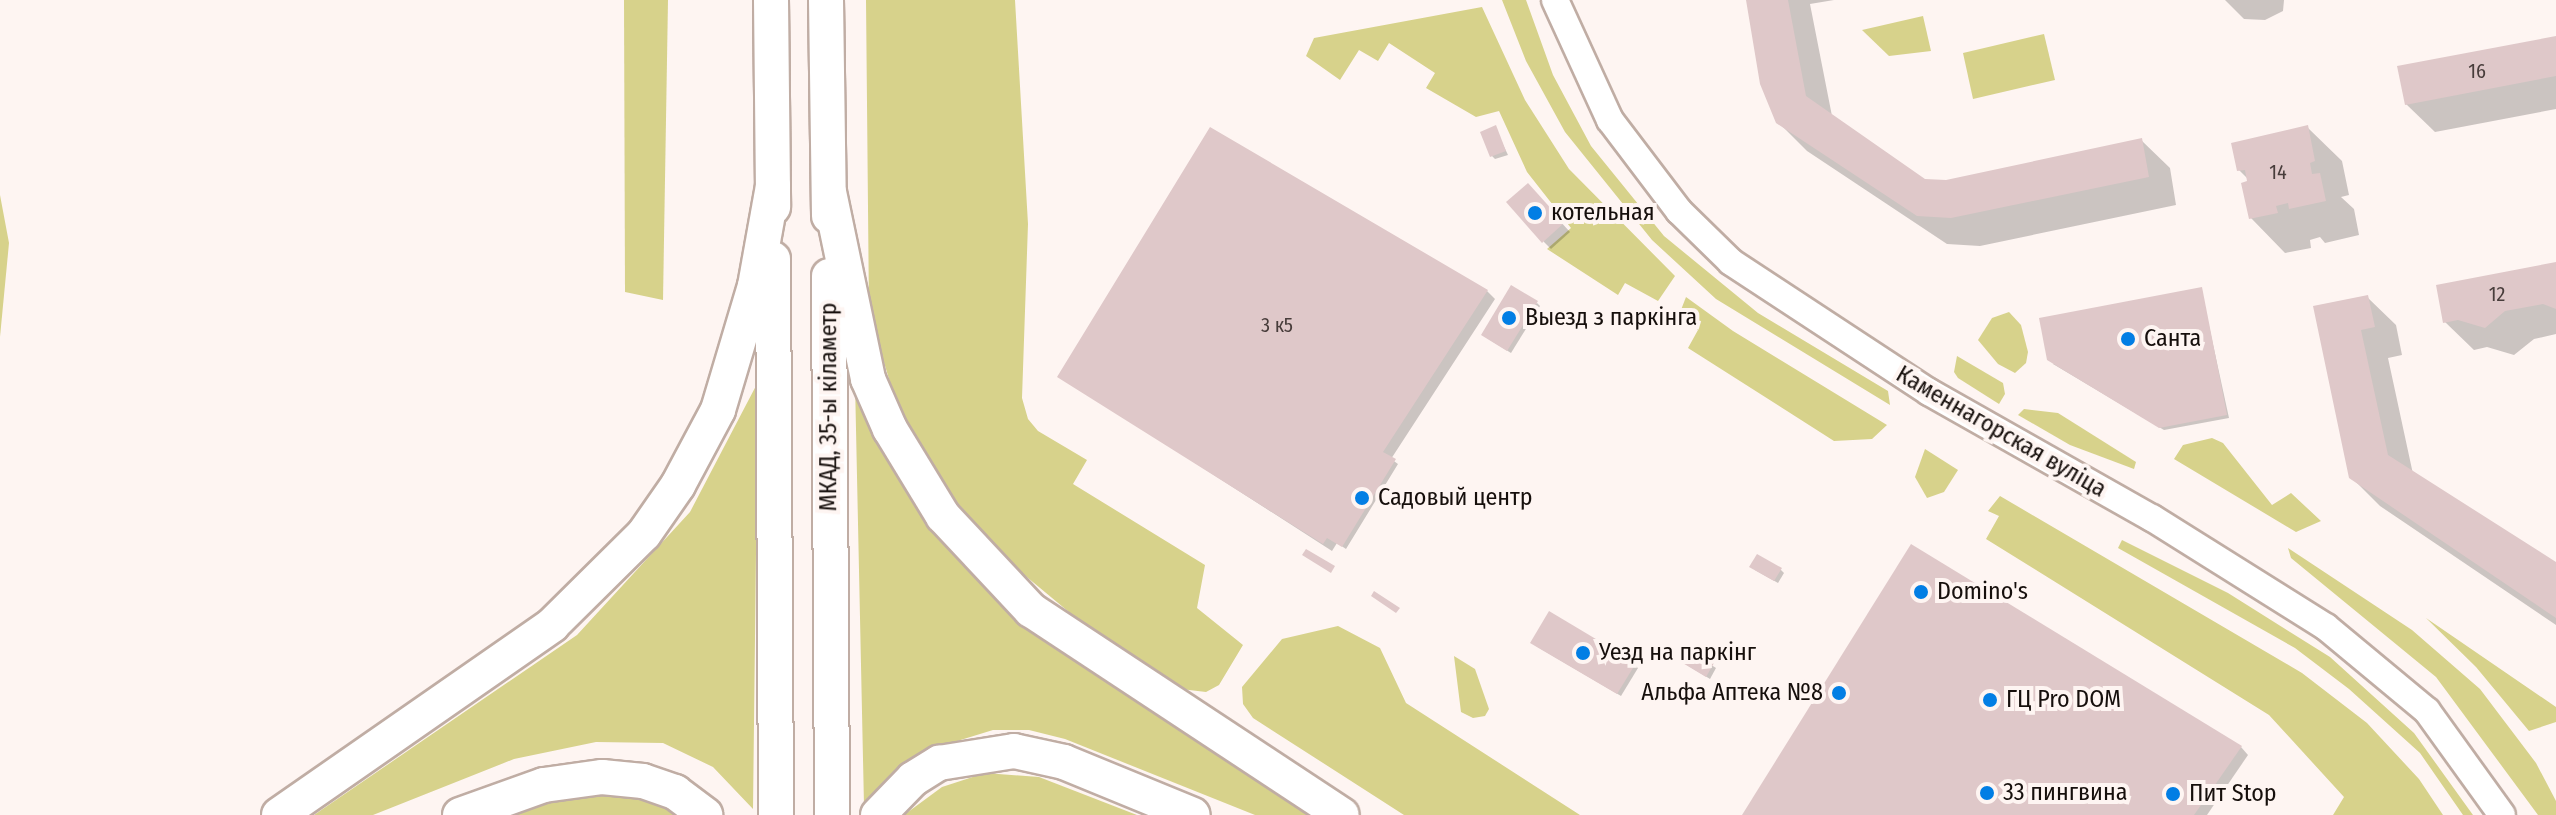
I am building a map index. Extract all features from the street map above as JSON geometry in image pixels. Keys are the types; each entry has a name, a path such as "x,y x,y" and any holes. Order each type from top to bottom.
{"highway":[{"path":"771,0 776,815"},
{"name":"МКАД, 35-ы кіламетр","path":"826,0 832,815"},
{"path":"279,815 552,625 644,534 678,485 718,410 755,286 773,186"},
{"path":"829,192 847,298 868,379 890,429 943,516 1031,610 1342,815"},
{"path":"878,815 913,779 939,763 1014,751 1064,762 1193,815"},
{"path":"460,815 544,785 602,777 643,781 675,792 705,815"}],"main road":[{"name":"Каменнагорская вуліца","path":"1555,0 1610,120 1679,211 1722,253 1904,377 2152,518 2326,627 2427,711 2502,815"}],"shaded area":[{"path":"624,0 668,0 663,300 625,292"},
{"path":"866,0 1015,0 1028,224 1022,398 1028,419 1038,431 1087,460 1073,484 1205,565 1197,608 1243,645 1219,685 1206,692 1181,689 1099,637 1010,563 941,484 896,402 869,313"},
{"path":"1502,0 1526,0 1553,75 1591,146 1664,236 1758,313 1888,391 1890,405 1716,299 1652,240 1565,132 1526,61"},
{"path":"1482,7 1525,100 1569,169 1675,276 1658,301 1625,283 1618,295 1547,249 1571,228 1527,172 1499,111 1476,117 1426,88 1435,73 1389,43 1378,61 1359,50 1340,80 1306,56 1314,38"},
{"path":"1923,16 1931,51 1889,56 1862,30"},
{"path":"2044,34 2055,80 1973,99 1963,53"},
{"path":"0,195 9,243 0,337"},
{"path":"1686,297 1733,331 1887,425 1872,439 1834,441 1688,348 1698,330 1679,315"},
{"path":"2009,312 2021,325 2028,352 2026,363 2015,373 1998,364 1978,340 1992,318"},
{"path":"1957,356 2003,383 2005,394 1999,404 1958,378 1954,372"},
{"path":"758,382 753,809 713,767 663,743 596,742 514,759 373,815 314,815 577,635 690,512"},
{"path":"855,382 944,539 1318,815 1255,815 1065,739 1029,730 993,730 954,742 913,762 864,806"},
{"path":"2024,409 2058,413 2136,462 2134,469 2070,445 2018,415"},
{"path":"2212,438 2223,443 2272,505 2291,493 2321,521 2296,532 2174,459 2183,445"},
{"path":"1925,449 1958,470 1944,492 1927,498 1915,477"},
{"path":"2000,496 2302,673 2367,723 2419,779 2443,815 2333,815 2344,797 2269,715 1986,539 1999,516 1988,511"},
{"path":"2122,540 2228,593 2330,657 2414,733 2473,815 2463,815 2420,753 2349,689 2295,648 2118,548"},
{"path":"2288,548 2412,630 2480,689 2536,763 2556,801 2556,815 2538,815 2436,677 2291,558"},
{"path":"2426,618 2556,707 2556,722 2529,731 2476,667"},
{"path":"1338,626 1380,648 1406,703 1580,815 1404,815 1253,718 1243,704 1242,687 1282,639"},
{"path":"1454,656 1475,669 1489,709 1485,716 1473,718 1461,712"},
{"path":"985,773 1039,777 1137,815 904,815 942,787"},
{"path":"619,791 652,797 686,815 515,815 561,798"}],"building":[{"path":"1746,0 1788,0 1806,96 1925,179 1946,180 2142,138 2149,177 1951,218 1917,216 1776,123 1760,84"},
{"path":"2556,36 2556,76 2405,105 2397,66"},
{"path":"1496,125 1506,151 1490,157 1480,132"},
{"path":"2308,125 2315,161 2310,163 2312,174 2320,173 2326,201 2289,209 2288,203 2276,206 2278,213 2249,219 2241,183 2247,181 2245,170 2237,171 2231,143"},
{"path":"1210,127 1488,290 1383,452 1396,459 1342,547 1327,538 1323,544 1057,377"},
{"name":"котельная","path":"1528,183 1564,223 1542,243 1506,202"},
{"path":"2556,262 2556,309 2543,304 2505,311 2485,328 2458,320 2443,323 2436,285"},
{"name":"Выезд з паркінга","path":"1511,285 1538,301 1507,351 1481,335"},
{"name":"Санта","path":"2202,287 2227,415 2159,428 2047,360 2039,318"},
{"path":"2368,295 2375,327 2361,330 2388,455 2556,562 2556,618 2349,478 2313,306"},
{"name":"ГЦ Pro DOM","path":"1911,544 2242,746 2194,815 1742,815"},
{"path":"1306,549 1335,566 1331,573 1302,555"},
{"path":"1757,554 1782,568 1774,581 1749,567"},
{"path":"1374,591 1400,608 1396,613 1371,596"},
{"name":"Уезд на паркінг","path":"1549,611 1636,663 1617,694 1530,643"},
{"path":"1689,649 1714,663 1706,677 1681,662"}],"place":[{"name":"котельная","path":"1535,213"},
{"name":"Выезд з паркінга","path":"1509,318"},
{"name":"Санта","path":"2128,339"},
{"name":"Садовый центр","path":"1362,498"},
{"name":"Domino's","path":"1921,592"},
{"name":"Уезд на паркінг","path":"1583,653"},
{"name":"Альфа Аптека №8","path":"1839,693"},
{"name":"ГЦ Pro DOM","path":"1990,700"},
{"name":"33 пингвина","path":"1987,793"},
{"name":"Пит Stop","path":"2173,794"}]}
